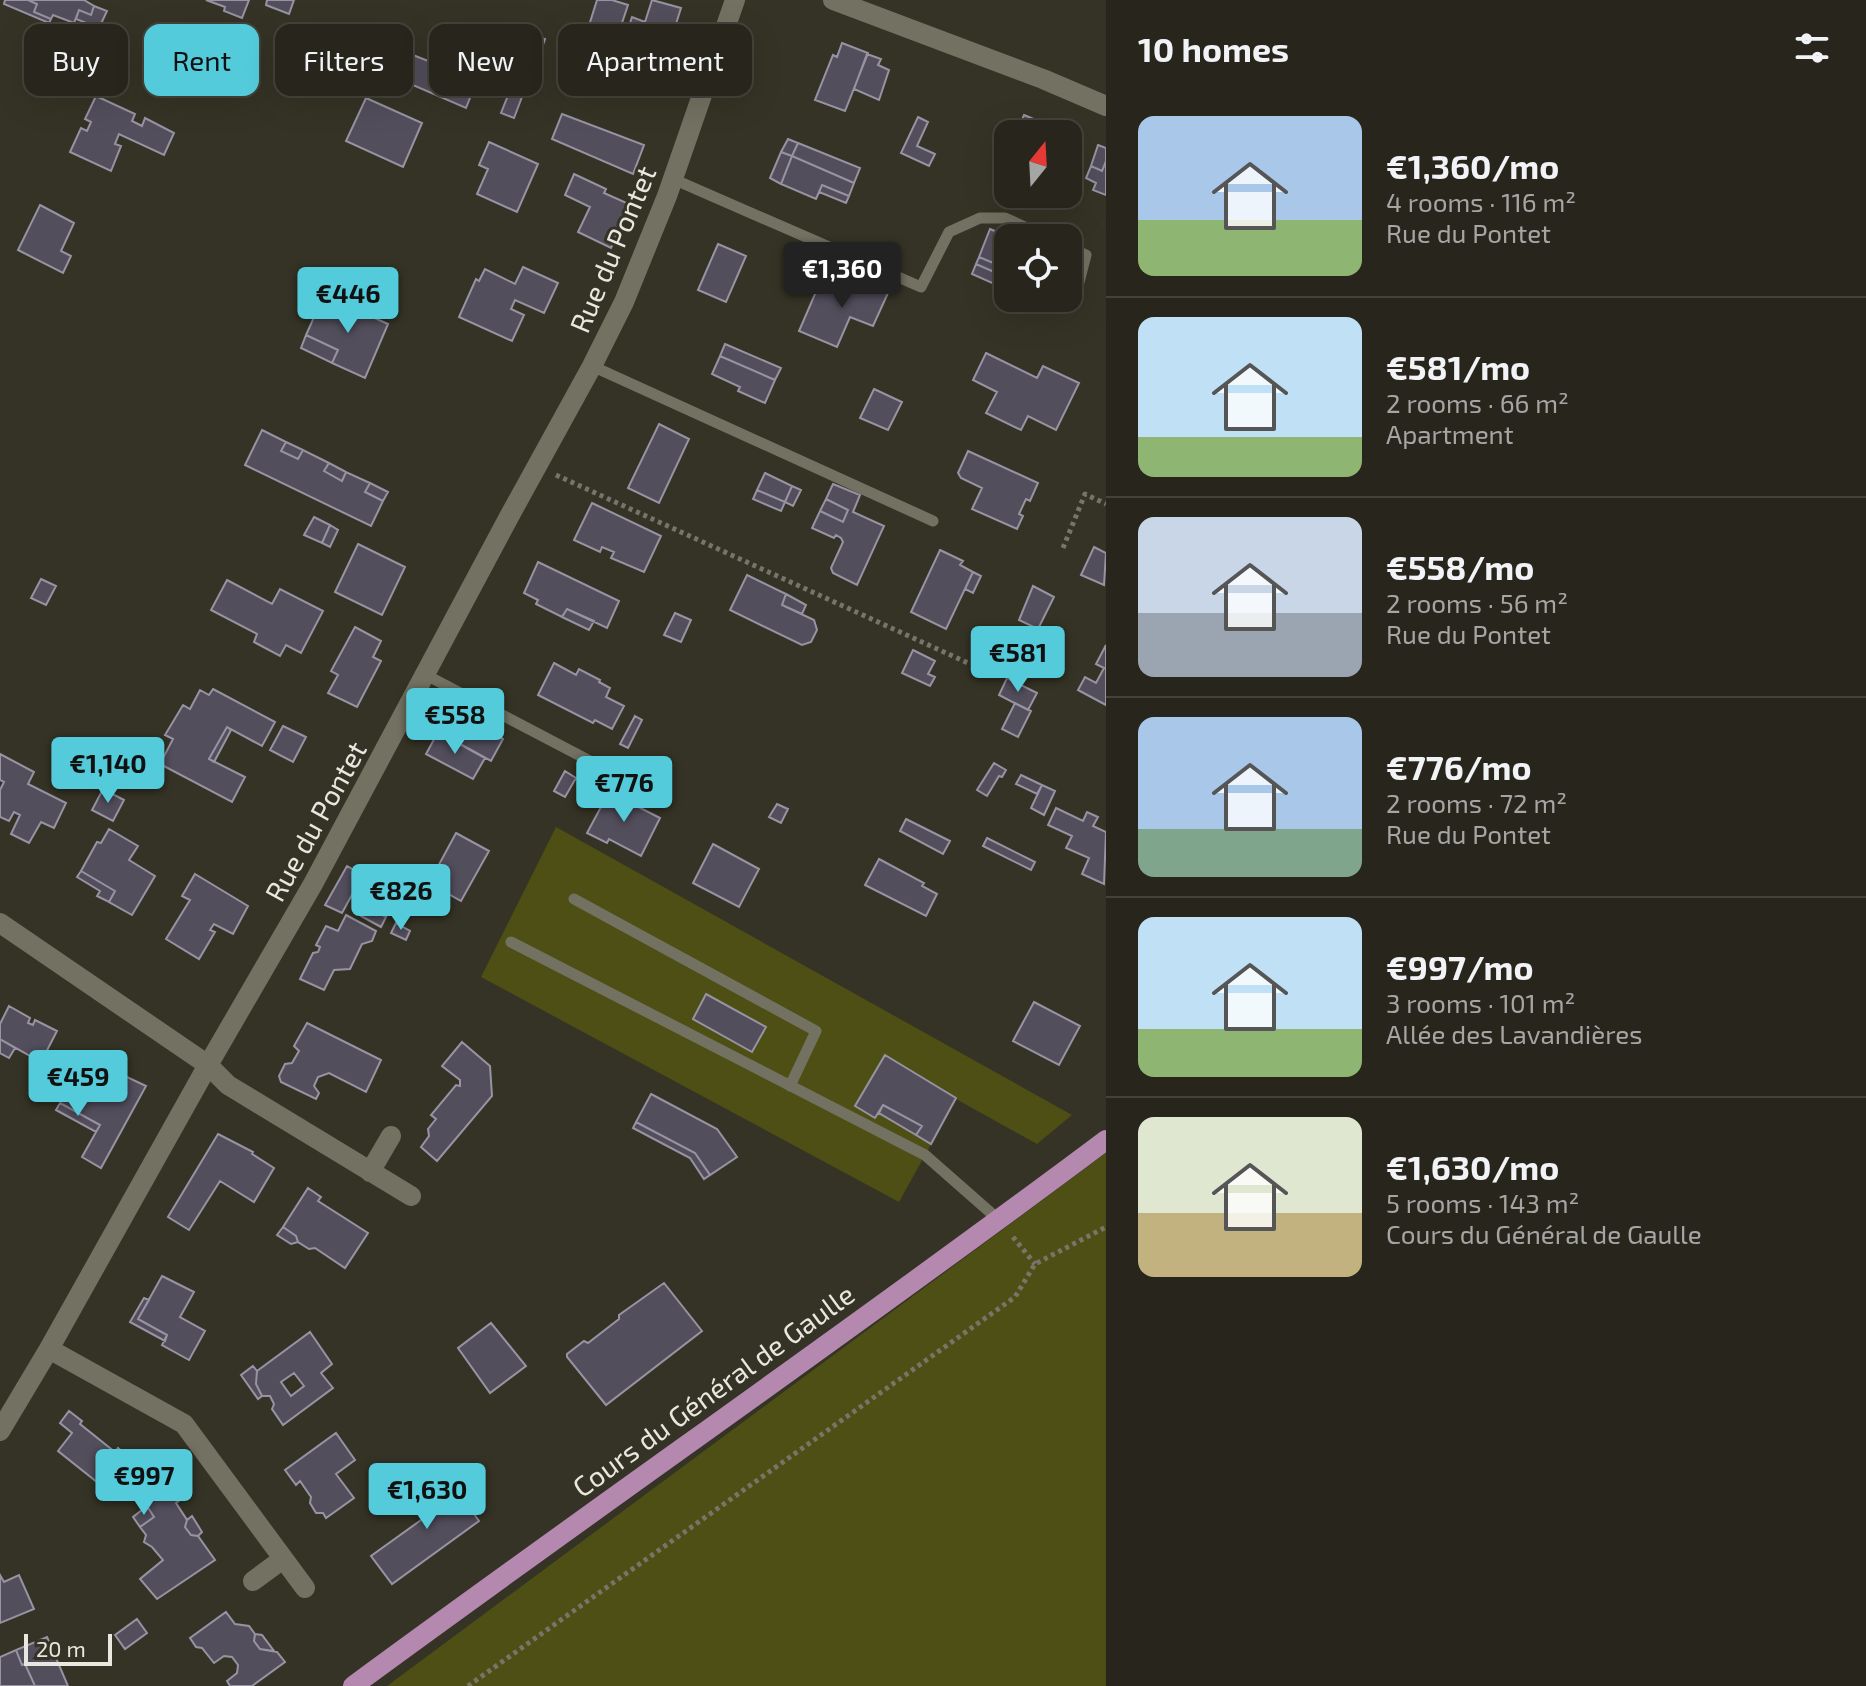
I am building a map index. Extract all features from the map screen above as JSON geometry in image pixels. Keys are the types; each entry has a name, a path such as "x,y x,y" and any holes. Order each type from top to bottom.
{"main road":[{"name":"Cours du Général de Gaulle","path":"353,1686 1106,1140"}],"street":[{"name":"Rue du Pontet","path":"0,1431 313,884 592,366 624,302 673,179 735,0"},
{"path":"833,0 1106,106"},
{"path":"0,923 208,1065 228,1085 411,1196"},
{"path":"370,1172 391,1136"},
{"path":"49,1349 184,1424 305,1588"},
{"path":"253,1581 283,1559"}],"lane":[{"path":"673,179 921,287 949,232 980,218 1005,218 1018,224"},
{"path":"1082,253 1086,255 1082,270"},
{"path":"592,366 933,521"},
{"path":"426,675 592,762"},
{"path":"574,899 816,1031 790,1086"},
{"path":"511,942 925,1155 999,1220"}],"path":[{"path":"536,466 968,663"},
{"path":"1063,548 1085,494 1106,504"},
{"path":"999,1220 1035,1264"},
{"path":"468,1686 1015,1297 1035,1264 1106,1227"}],"shaded area":[{"path":"556,827 1072,1115 1037,1144 956,1099 899,1202 481,977"},
{"path":"1106,1153 1106,1686 387,1686"}],"building":[{"path":"5,0 28,0 37,4 34,12 51,19 49,23 4,4"},
{"path":"28,0 84,0 94,6 91,15 79,10 74,23 34,12 37,4"},
{"path":"206,0 249,0 242,18"},
{"path":"267,0 294,0 289,14 266,5"},
{"path":"597,0 628,5 622,24 589,24"},
{"path":"652,0 681,8 676,24 630,24 632,17 645,22"},
{"path":"94,6 107,11 101,24 76,19 79,10 91,15"},
{"path":"842,43 868,53 845,111 815,100 833,55 837,57"},
{"path":"867,54 881,59 878,65 889,70 879,100 854,89"},
{"path":"413,55 429,61 429,92 413,85"},
{"path":"96,96 135,114 132,121 142,126 145,118 174,133 164,155 119,134 115,144 121,146 111,171 70,152 81,128 87,131 91,122 85,119"},
{"path":"438,96 471,96 466,108"},
{"path":"508,96 522,97 514,118 501,113"},
{"path":"366,98 422,123 403,167 346,141"},
{"path":"562,114 644,145 633,174 552,139"},
{"path":"918,117 928,122 917,146 935,154 929,166 901,153"},
{"path":"788,139 798,143 792,156 781,152"},
{"path":"489,142 538,164 517,212 477,194 488,169 479,165"},
{"path":"798,143 860,168 854,183 792,156"},
{"path":"1098,145 1106,148 1102,171 1091,166"},
{"path":"781,152 792,156 781,184 770,178"},
{"path":"792,156 854,183 849,196 822,185 816,199 781,184"},
{"path":"1106,161 1106,195 1093,190 1096,183 1086,178 1091,166 1102,171"},
{"path":"574,174 631,205 611,248 578,232 590,207 565,195"},
{"path":"822,185 849,196 846,203 819,192"},
{"path":"40,205 74,223 61,251 71,256 63,273 18,250"},
{"path":"990,229 994,231 994,263 979,257"},
{"path":"718,244 746,256 726,302 698,290"},
{"path":"979,257 994,263 994,272 976,264"},
{"path":"976,264 994,272 994,284 972,274"},
{"path":"523,267 558,283 544,313 515,300 511,309 524,315 512,341 459,317 476,279 479,281 485,269 515,284"},
{"path":"848,275 888,293 873,326 850,317 837,347 799,331 818,287 839,296"},
{"path":"324,295 388,324 365,378 332,363 338,350 306,335"},
{"path":"306,335 338,350 332,363 301,348"},
{"path":"725,344 781,368 775,380 720,356"},
{"path":"986,353 1037,378 1043,366 1079,383 1056,430 1028,416 1021,430 986,413 997,392 973,380"},
{"path":"720,356 775,380 765,403 738,391 740,387 712,374"},
{"path":"874,389 902,402 888,430 860,418"},
{"path":"659,424 689,439 659,503 628,488"},
{"path":"262,430 286,442 281,451 298,459 303,450 329,463 324,471 342,481 346,472 370,483 365,492 383,501 371,526 245,465"},
{"path":"286,442 303,450 298,459 281,451"},
{"path":"968,451 1038,483 1030,501 1026,499 1019,514 1023,516 1017,529 972,509 982,488 961,478 958,473"},
{"path":"329,463 346,472 342,481 324,471"},
{"path":"765,473 792,486 785,502 757,490"},
{"path":"370,483 388,492 383,501 365,492"},
{"path":"833,484 860,495 853,512 884,526 857,585 833,573 831,568 843,542 841,538 812,528 820,511 843,522 848,510 826,499"},
{"path":"792,486 801,490 793,506 785,502"},
{"path":"757,490 785,502 781,511 753,499"},
{"path":"826,499 848,510 843,522 820,511"},
{"path":"592,503 661,536 644,572 611,558 614,552 602,547 600,552 574,540"},
{"path":"314,517 330,525 322,543 304,535"},
{"path":"330,525 338,530 330,547 322,543"},
{"path":"358,544 405,567 382,615 335,592"},
{"path":"1094,547 1106,553 1104,585 1081,575"},
{"path":"940,550 963,561 960,565 973,572 946,629 911,612"},
{"path":"538,562 619,601 607,628 567,609 562,617 536,604 538,600 524,593"},
{"path":"973,572 981,576 973,593 965,589"},
{"path":"747,575 786,594 782,605 814,620 817,630 811,642 802,645 730,610"},
{"path":"41,579 56,586 46,605 31,598"},
{"path":"227,580 272,604 280,589 323,611 301,653 286,645 280,656 254,642 257,634 211,610"},
{"path":"1033,586 1054,597 1038,629 1019,620"},
{"path":"786,594 806,605 802,614 782,605"},
{"path":"567,609 594,621 589,630 562,617"},
{"path":"675,613 691,620 681,642 664,635"},
{"path":"355,627 381,641 373,657 381,661 357,707 328,693 338,675 331,671"},
{"path":"1106,645 1106,705 1078,690 1085,677 1096,683 1104,668 1096,664"},
{"path":"913,650 935,661 928,674 935,677 930,686 902,673"},
{"path":"554,663 576,675 579,669 610,688 606,697 624,706 612,729 595,720 593,723 538,695"},
{"path":"1007,678 1037,693 1028,710 999,695"},
{"path":"213,689 275,722 262,746 227,727 209,759 245,777 232,802 160,764 173,739 165,735 183,705 190,709 200,690 209,695"},
{"path":"1015,703 1031,711 1018,737 1002,729"},
{"path":"456,713 503,739 491,761 444,735"},
{"path":"635,716 642,720 628,748 620,744"},
{"path":"283,726 306,737 293,762 270,750"},
{"path":"227,727 231,730 214,762 209,759"},
{"path":"438,732 485,758 473,779 426,754"},
{"path":"0,754 34,772 28,784 66,803 54,828 41,822 29,843 11,834 20,815 14,812 9,821 0,817 0,790 4,782 0,780"},
{"path":"994,763 1006,770 987,796 977,790"},
{"path":"565,771 576,778 565,797 554,791"},
{"path":"1021,775 1042,785 1037,794 1016,784"},
{"path":"1042,785 1055,791 1044,815 1031,808"},
{"path":"103,789 124,800 113,821 92,810"},
{"path":"609,792 660,818 641,856 609,839 607,843 587,833"},
{"path":"777,804 788,809 781,823 769,817"},
{"path":"1056,808 1083,821 1087,812 1098,817 1093,826 1106,832 1104,884 1082,874 1089,858 1066,848 1072,836 1048,825"},
{"path":"906,819 950,841 943,854 900,831"},
{"path":"109,829 138,846 129,860 155,876 132,915 109,902 115,891 81,871 97,842 101,843"},
{"path":"456,833 489,851 461,901 429,883"},
{"path":"987,838 1035,862 1031,870 983,846"},
{"path":"713,844 759,869 739,907 693,883"},
{"path":"879,859 924,883 922,886 937,894 926,916 865,885"},
{"path":"347,866 363,875 342,913 325,905"},
{"path":"81,871 115,891 109,902 97,896 100,891 77,877"},
{"path":"195,874 248,906 233,934 214,924 210,930 215,932 199,959 166,939 190,900 182,896"},
{"path":"371,897 391,908 386,917 366,906"},
{"path":"366,906 386,917 381,927 361,916"},
{"path":"346,915 376,931 372,941 362,944 350,969 334,970 324,990 300,979 313,953 318,952 320,947 316,945 326,926 338,931"},
{"path":"396,923 410,931 406,940 391,933"},
{"path":"706,994 766,1027 752,1052 693,1019"},
{"path":"1034,1002 1080,1026 1059,1065 1013,1041"},
{"path":"9,1006 30,1018 28,1023 33,1025 35,1020 57,1031 41,1062 0,1039 0,1024"},
{"path":"307,1023 381,1060 366,1092 329,1073 318,1077 314,1086 319,1093 316,1099 281,1082 279,1076 285,1064 292,1063 299,1051 294,1046"},
{"path":"0,1039 15,1048 9,1058 0,1053"},
{"path":"462,1042 490,1066 492,1096 437,1161 421,1147 436,1119 431,1115 456,1085 460,1086 460,1080 442,1066"},
{"path":"885,1055 956,1098 931,1144 916,1135 922,1126 883,1105 875,1118 855,1106"},
{"path":"82,1062 98,1071 96,1076 105,1081 108,1076 122,1083 125,1076 146,1086 101,1168 82,1157 100,1125 60,1103"},
{"path":"651,1094 717,1129 737,1157 710,1175 695,1153 636,1122"},
{"path":"60,1103 100,1125 96,1132 56,1110"},
{"path":"883,1105 922,1126 916,1135 879,1113"},
{"path":"636,1122 695,1153 710,1175 704,1179 690,1158 633,1128"},
{"path":"218,1134 253,1152 274,1168 254,1202 220,1181 189,1230 168,1217"},
{"path":"308,1188 321,1197 318,1201 368,1233 345,1268 315,1248 309,1249 298,1242 296,1236 283,1227"},
{"path":"283,1227 296,1236 298,1242 291,1244 277,1235"},
{"path":"162,1276 194,1292 180,1317 205,1331 189,1360 162,1345 167,1335 138,1319"},
{"path":"664,1283 702,1331 606,1405 567,1354 584,1341 588,1343 619,1319 619,1315"},
{"path":"144,1298 149,1300 138,1319 167,1335 165,1341 130,1322"},
{"path":"491,1323 526,1366 490,1393 458,1348"},
{"path":"310,1332 332,1364 321,1373 333,1388 283,1425 272,1409 274,1404 270,1396 262,1396 256,1384 257,1371","holes":["294,1373 304,1386 291,1396 281,1382"]},
{"path":"253,1366 262,1396 258,1399 241,1375"},
{"path":"69,1411 115,1452 118,1448 130,1458 107,1490 58,1451 72,1433 60,1423"},
{"path":"336,1433 355,1460 336,1474 354,1498 326,1518 323,1513 316,1513 310,1503 311,1497 300,1481 296,1485 285,1470"},
{"path":"446,1475 479,1521 392,1584 371,1556 428,1515 429,1511 417,1496"},
{"path":"166,1479 180,1500 176,1503 187,1520 185,1527 191,1535 198,1536 215,1560 157,1599 140,1579 163,1560 144,1542 146,1535 140,1527 154,1517 141,1497"},
{"path":"147,1506 154,1517 140,1527 133,1517"},
{"path":"192,1516 202,1532 198,1536 191,1535 185,1527"},
{"path":"0,1575 4,1582 19,1575 34,1609 0,1623"},
{"path":"226,1612 235,1624 249,1626 260,1649 277,1652 285,1662 252,1686 230,1686 227,1681 237,1673 238,1665 232,1657 224,1656 214,1663 190,1638"},
{"path":"137,1619 147,1633 125,1649 115,1635"},
{"path":"255,1634 262,1635 274,1651 260,1649 254,1641"},
{"path":"47,1637 68,1686 35,1686 25,1664 22,1665 16,1650"},
{"path":"16,1650 35,1686 0,1686 0,1657"}]}
